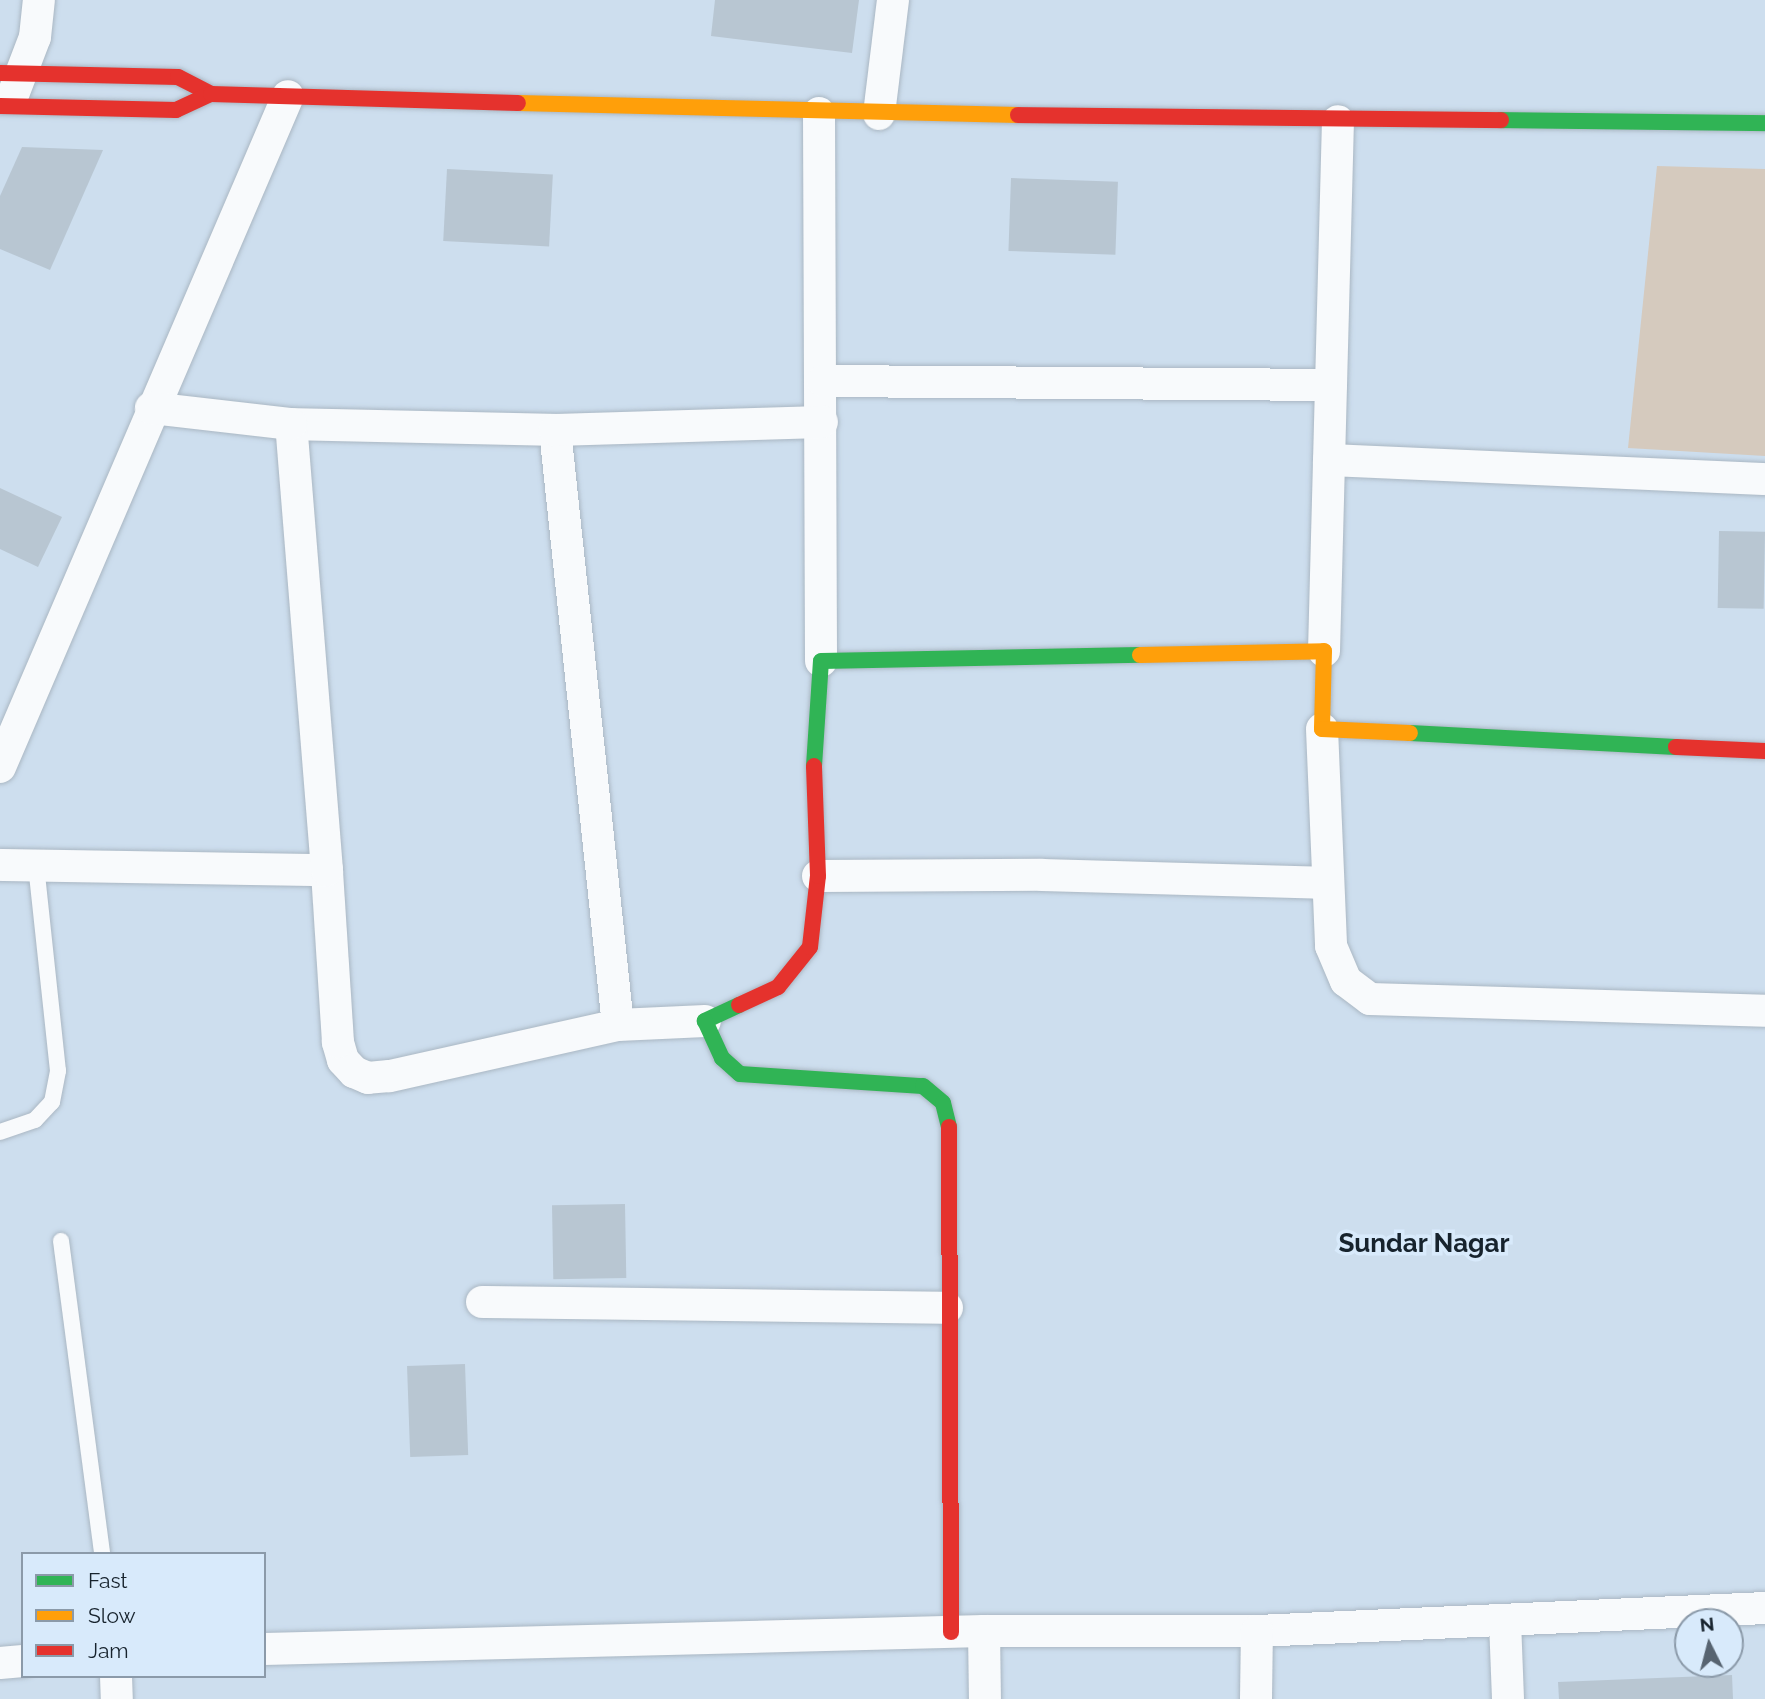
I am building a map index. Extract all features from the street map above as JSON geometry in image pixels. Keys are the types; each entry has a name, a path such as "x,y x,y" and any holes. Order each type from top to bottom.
{"street":[{"path":"39,0 12,73 2,110 176,110 211,94"},
{"path":"879,114 893,0"},
{"path":"12,73 178,77 211,94 819,113 1338,121 1765,123"},
{"path":"0,767 288,96"},
{"path":"291,424 338,1042 343,1060 354,1072 369,1078 389,1076 618,1026 705,1021 778,987 810,947 818,876 814,761 821,661 823,381 819,113"},
{"path":"1338,121 1322,729 1331,946 1346,981 1370,999 1765,1011"},
{"path":"823,381 1331,385"},
{"path":"152,408 291,424 555,430 822,422"},
{"path":"555,430 618,1026"},
{"path":"1329,460 1765,479"},
{"path":"821,661 1324,652"},
{"path":"1322,729 1765,751"},
{"path":"0,865 327,870"},
{"path":"818,876 1042,875 1328,883"},
{"path":"705,1021 722,1058 740,1074 923,1086 943,1103 950,1130 947,1308 951,1632"},
{"path":"482,1302 947,1308"},
{"path":"266,1649 984,1631 1257,1631 1765,1608"},
{"path":"1505,1620 1508,1699"},
{"path":"984,1631 985,1699"},
{"path":"1256,1699 1257,1631"},
{"path":"0,1663 21,1661"},
{"path":"116,1678 117,1699"}],"lane":[{"path":"0,1132 36,1120 52,1102 58,1071 36,866"},
{"path":"61,1241 102,1552"}],"shaded area":[{"path":"1657,166 1765,169 1765,456 1628,448"}],"building":[{"path":"715,0 859,0 852,53 711,36"},
{"path":"22,147 103,150 50,270 0,249 0,196"},
{"path":"447,169 553,175 549,246 443,241"},
{"path":"1011,178 1118,182 1115,255 1008,251"},
{"path":"0,488 62,517 38,567 0,549"},
{"path":"1719,531 1765,532 1764,609 1718,608"},
{"path":"625,1204 626,1278 553,1279 552,1205"},
{"path":"465,1364 468,1455 410,1457 407,1366"},
{"path":"1732,1678 1733,1699 1559,1699 1558,1682"}],"traffic: fast":[{"path":"1501,120 1765,123"},
{"path":"814,766 821,661 1140,655"},
{"path":"1410,733 1676,747"},
{"path":"739,1005 705,1021 722,1058 740,1074 923,1086 943,1103 949,1127"}],"traffic: slow":[{"path":"518,103 1018,115"},
{"path":"1140,655 1324,651 1322,729 1410,733"}],"traffic: jam":[{"path":"0,73 178,77 211,94"},
{"path":"0,106 176,110 211,94 518,103"},
{"path":"1018,115 1501,120"},
{"path":"1676,747 1765,751"},
{"path":"739,1005 778,987 810,947 818,876 814,766"},
{"path":"949,1127 951,1632"}],"district":[{"name":"Sundar Nagar","path":"1424,1244"}]}
